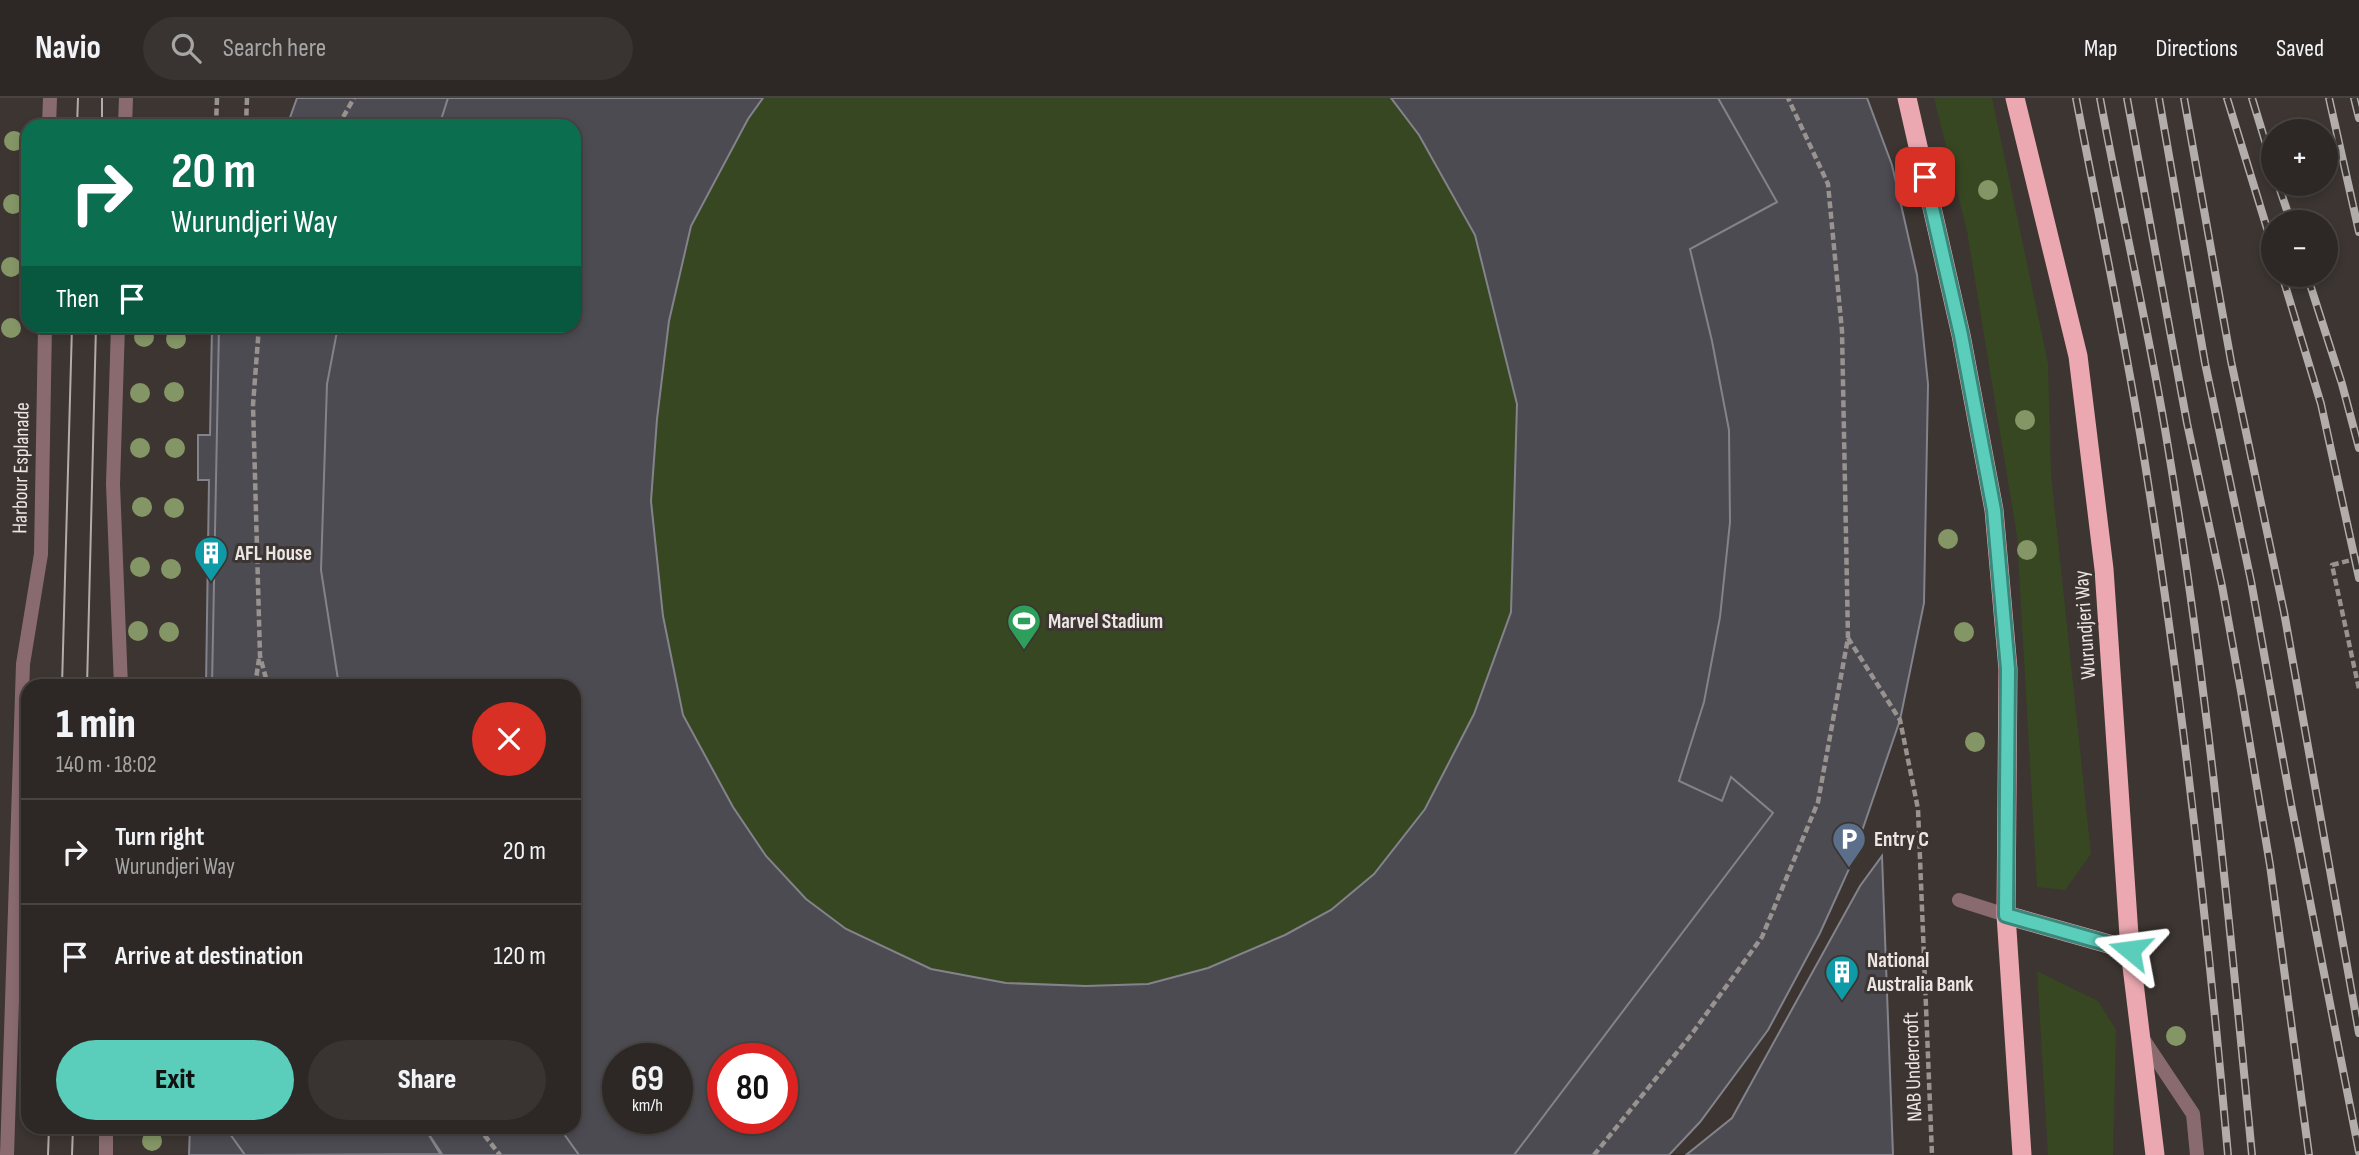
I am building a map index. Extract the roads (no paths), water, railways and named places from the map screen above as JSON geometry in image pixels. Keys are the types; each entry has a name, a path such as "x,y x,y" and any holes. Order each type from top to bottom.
{"highway":[{"path":"1907,98 1961,335 1994,510 2008,669 2006,915 2022,1155"},
{"name":"Wurundjeri Way","path":"2015,98 2078,356 2104,569 2130,950 2155,1155"},
{"path":"2006,915 2130,950"}],"street":[{"path":"49,119 50,98"},
{"path":"125,119 126,98"},
{"name":"Harbour Esplanade","path":"23,679 41,554 45,333"},
{"path":"118,333 113,484 121,679"},
{"name":"Harbour Esplanade","path":"7,1155 21,725"},
{"path":"1959,900 2006,915"},
{"path":"2140,1035 2193,1114 2197,1155"},
{"path":"106,1134 106,1155"}],"tram line":[{"path":"77,119 78,98"},
{"path":"102,98 102,119"},
{"path":"62,679 72,333"},
{"path":"87,679 96,333"},
{"path":"48,1155 49,1134"},
{"path":"72,1155 73,1134"}],"railway":[{"path":"2076,98 2133,391 2162,572 2194,821 2228,1155"},
{"path":"2100,98 2159,393 2193,615 2215,795 2252,1155"},
{"path":"2127,98 2187,423 2222,586 2241,691 2270,865 2309,1155"},
{"path":"2159,98 2205,363 2251,581 2291,804 2359,1152"},
{"path":"2184,98 2231,361 2284,612 2359,1033"},
{"path":"2227,98 2261,210"},
{"path":"2252,98 2261,128"},
{"path":"2329,98 2359,232"},
{"path":"2354,98 2359,118"},
{"path":"2282,196 2287,210"},
{"path":"2286,287 2321,404 2359,578"},
{"path":"2311,287 2359,448"}],"place":[{"name":"AFL House","path":"211,583"},
{"name":"Marvel Stadium","path":"1024,651"},
{"name":"Entry C","path":"1849,869"},
{"name":"National Australia Bank","path":"1842,1002"}]}
